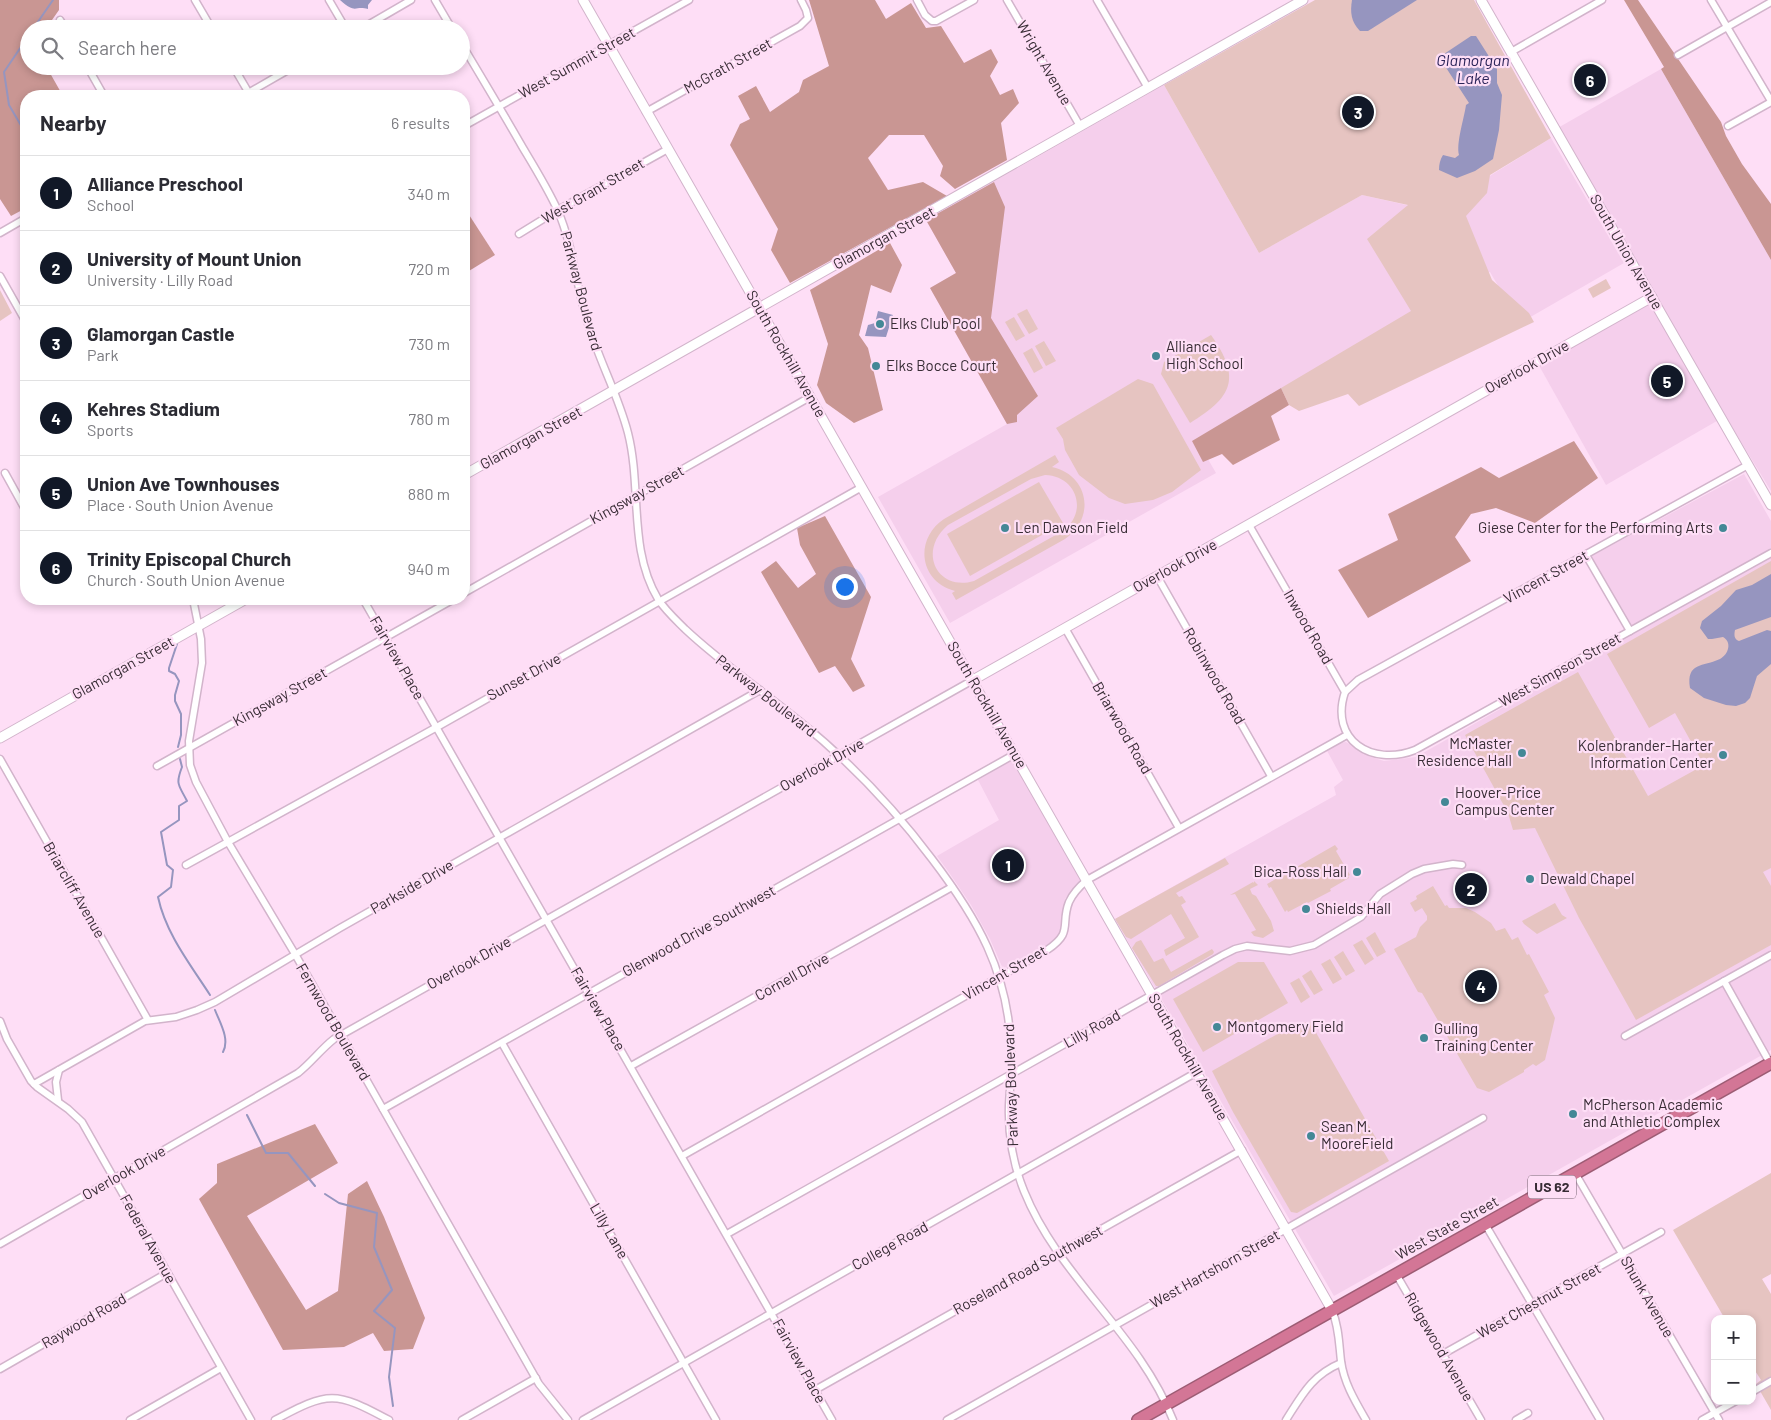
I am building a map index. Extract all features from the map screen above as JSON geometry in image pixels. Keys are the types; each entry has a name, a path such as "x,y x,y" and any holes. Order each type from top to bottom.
{"highway":[{"name":"West State Street","path":"1138,1420 1771,1064"}],"street":[{"path":"195,0 207,20"},
{"path":"329,0 341,20"},
{"path":"377,20 411,0"},
{"path":"435,0 447,20"},
{"name":"South Rockhill Avenue","path":"583,0 1332,1310 1337,1324 1341,1363 1347,1384 1366,1420"},
{"name":"West Summit Street","path":"470,123 689,0"},
{"name":"McGrath Street","path":"646,112 800,26 808,18 801,0"},
{"path":"917,0 932,21 974,0"},
{"name":"Wright Avenue","path":"1007,0 1080,126"},
{"path":"1097,0 1148,88"},
{"name":"Glamorgan Street","path":"470,470 614,391 1303,0"},
{"name":"South Union Avenue","path":"1481,0 1771,505"},
{"path":"1511,52 1602,0"},
{"path":"1711,0 1771,102 1728,126"},
{"path":"1678,55 1771,2"},
{"name":"Parkway Boulevard","path":"470,59 558,210 569,245 590,332 614,391 629,436 633,459 636,520 643,560 651,585 659,601 694,637 730,668 799,720 839,755 899,818 931,858 982,934 999,977 1010,1026 1012,1050 1009,1122 1012,1150 1018,1174 1033,1209 1058,1254 1115,1325 1152,1378 1173,1420"},
{"path":"92,75 101,90"},
{"path":"238,75 245,90"},
{"path":"256,90 280,75"},
{"name":"West Grant Street","path":"519,234 558,210 668,149"},
{"path":"0,233 20,221"},
{"path":"0,276 20,311"},
{"name":"Overlook Drive","path":"0,1244 298,1073 312,1062 327,1044 341,1035 1652,297"},
{"name":"Kingsway Street","path":"470,590 810,397"},
{"name":"Vincent Street","path":"1345,692 1358,680 1748,465"},
{"path":"5,473 20,500"},
{"name":"Sunset Drive","path":"186,865 437,727 862,487"},
{"name":"Inwood Road","path":"1249,525 1345,692"},
{"name":"West Simpson Street","path":"1347,734 1361,748 1377,754 1396,755 1411,752 1771,553"},
{"path":"1586,555 1630,631"},
{"name":"Robinwood Road","path":"1157,576 1271,776"},
{"name":"Fernwood Boulevard","path":"194,605 199,625 202,664 188,748 190,765 196,782 228,842 295,954 536,1378 568,1420"},
{"name":"Glamorgan Street","path":"0,738 235,605"},
{"name":"Fairview Place","path":"367,605 832,1420"},
{"name":"Kingsway Street","path":"157,766 444,605"},
{"name":"Briarwood Road","path":"1065,628 1179,828"},
{"name":"Parkside Drive","path":"34,1084 148,1020 176,1017 204,1007 760,690"},
{"path":"1345,692 1342,703 1342,715 1347,734"},
{"name":"Vincent Street","path":"682,1156 1048,950 1060,940 1065,929 1070,901 1075,892 1087,880 1347,734"},
{"name":"Glenwood Drive Southwest","path":"383,1109 1015,754"},
{"name":"Briarcliff Avenue","path":"0,760 148,1020"},
{"name":"Lilly Road","path":"727,1234 1235,949 1254,946 1290,951 1314,945 1361,917 1380,894 1412,874 1434,867 1452,864 1462,865"},
{"name":"Cornell Drive","path":"631,1066 952,887"},
{"path":"1626,1036 1771,955"},
{"path":"1724,981 1771,1064"},
{"name":"Federal Avenue","path":"0,1021 7,1039 34,1084 58,1100 82,1122 251,1420"},
{"name":"Lilly Lane","path":"502,1042 716,1420"},
{"path":"58,1100 56,1082 59,1070"},
{"name":"College Road","path":"583,1420 1197,1072"},
{"name":"West Hartshorn Street","path":"947,1420 1483,1118"},
{"name":"Roseland Road Southwest","path":"815,1390 1242,1150"},
{"name":"Shunk Avenue","path":"1575,1173 1718,1420"},
{"path":"1485,1224 1600,1420"},
{"name":"West Chestnut Street","path":"1443,1354 1661,1232"},
{"name":"Raywood Road","path":"0,1369 167,1273"},
{"name":"Ridgewood Avenue","path":"1396,1274 1481,1420"},
{"path":"1286,1420 1315,1378 1341,1363"},
{"path":"130,1420 221,1368"},
{"path":"462,1420 536,1378"},
{"path":"1756,1390 1771,1381"},
{"path":"275,1420 310,1402 332,1397 359,1404 389,1420"},
{"path":"1702,1420 1729,1405"},
{"path":"1516,1420 1528,1413"}],"shaded area":[{"path":"0,0 59,0 59,10 52,20 20,20 20,75 51,75 60,90 20,90 20,211 11,216 0,199"},
{"path":"809,0 875,0 886,19 911,3 926,28 941,26 964,63 991,49 998,62 990,76 1000,95 1013,89 1019,103 1001,123 1007,160 955,189 940,176 943,166 924,135 889,135 868,158 888,190 923,182 947,196 790,283 771,250 778,229 730,145 740,124 750,119 738,96 756,86 770,112 799,92 803,80 829,66"},
{"path":"1315,0 1474,0 1551,138 1490,175 1487,193 1466,216 1492,280 1529,313 1534,322 1359,406 1348,394 1299,411 1289,405 1281,388 1411,311 1367,239 1408,205 1362,195 1259,253 1164,85"},
{"path":"1624,0 1638,0 1721,122 1726,136 1742,164 1771,204 1771,260 1661,69 1664,67"},
{"path":"1661,69 1771,260 1771,491 1632,263 1556,129"},
{"name":"Alliance High School","path":"1164,85 1259,253 1362,195 1433,211 1551,138 1624,263 1520,323 1490,272 1476,279 1197,440 1216,473 950,623 878,497 1007,424 930,288 956,273 926,220"},
{"path":"994,182 1005,207 991,318 1038,396 1017,415 1017,422 1007,424 930,288 956,273 926,220"},
{"path":"470,216 495,255 470,270"},
{"path":"890,243 902,265 891,293 871,285 859,335 868,348 883,410 854,423 826,403 817,385 828,344 810,290"},
{"path":"1606,279 1611,288 1593,298 1588,289"},
{"path":"0,290 12,313 0,321"},
{"path":"1652,297 1722,418 1606,485 1537,362"},
{"path":"1027,309 1038,329 1029,334 1017,314"},
{"path":"1014,317 1025,336 1016,341 1005,322"},
{"path":"1211,335 1221,350 1227,364 1228,386 1215,404 1190,423 1161,374 1164,362"},
{"path":"1044,341 1056,361 1046,366 1035,346"},
{"path":"1032,348 1043,368 1034,373 1023,353"},
{"path":"1138,379 1153,384 1201,470 1172,492 1153,500 1125,504 1109,498 1079,475 1065,450 1063,439 1056,428"},
{"path":"1281,388 1289,405 1271,416 1280,440 1233,465 1222,454 1203,462 1192,441"},
{"path":"1574,441 1598,478 1535,523 1496,508 1471,514 1455,537 1471,561 1368,618 1338,570 1398,540 1388,514 1481,467 1499,478"},
{"path":"1055,455 1059,462 1052,467 1074,479 1081,488 1084,498 1081,520 1075,530 1065,539 956,600 952,593 955,591 943,586 934,579 928,570 925,559 928,537 934,527 944,519","holes":["1045,475 1056,477 1072,489 1076,497 1077,506 1075,516 1070,524 1061,532 974,581 961,583 950,581 941,575 933,557 934,546 939,535 948,525 1031,479"]},
{"path":"1744,474 1771,521 1771,1050 1334,1296 1115,919 1336,795 1334,787 1343,780 1326,749 1346,742 1368,756 1384,761 1416,757 1633,633 1590,557"},
{"name":"Len Dawson Field","path":"1039,482 1063,523 970,576 947,534"},
{"path":"825,516 871,597 851,659 865,686 853,692 835,666 819,673 761,572 776,561 798,588 816,574 800,545 797,528"},
{"path":"1771,561 1771,868 1763,872 1771,886 1771,945 1636,1020 1579,918 1535,828 1513,830 1508,813 1465,735 1578,672 1648,796 1704,765 1675,713 1649,728 1607,654"},
{"path":"1012,760 1081,879 1065,899 1060,933 1055,940 1003,969 990,939 971,905 937,856 999,820 978,780"},
{"path":"1335,845 1338,849 1336,851 1350,875 1348,876 1349,878 1330,889 1331,891 1285,912 1271,887 1269,888 1267,884"},
{"path":"1225,858 1229,864 1176,893 1179,897 1182,896 1186,902 1181,905 1199,937 1166,956 1164,950 1185,938 1171,914 1131,939 1126,937 1115,919"},
{"path":"1254,881 1258,885 1250,889 1252,894 1256,896 1271,921 1274,931 1263,938 1254,936 1251,932 1256,930 1235,894 1230,895 1254,883"},
{"path":"1433,886 1445,906 1447,905 1449,908 1466,908 1491,923 1496,931 1505,928 1512,940 1518,937 1549,992 1544,995 1555,1018 1545,1060 1536,1066 1533,1064 1524,1072 1489,1092 1477,1088 1394,949 1416,937 1420,927 1427,920 1427,916 1422,908 1415,912 1410,903 1417,899 1416,896"},
{"path":"1555,903 1562,915 1567,918 1537,934 1522,921"},
{"path":"1375,932 1386,952 1377,957 1366,938"},
{"path":"1141,940 1154,962 1163,958 1171,972 1212,949 1214,952 1159,986 1156,986 1132,948 1136,942"},
{"path":"1362,940 1374,959 1365,965 1353,945"},
{"path":"1343,951 1355,971 1346,976 1334,957"},
{"path":"1330,959 1342,979 1333,984 1321,964"},
{"name":"Montgomery Field","path":"1238,962 1264,962 1288,1003 1203,1052 1173,999"},
{"path":"1311,970 1323,990 1314,995 1302,976"},
{"path":"1299,978 1310,997 1301,1003 1290,983"},
{"name":"Sean M. MooreField","path":"1310,1022 1389,1161 1297,1213 1291,1212 1233,1112 1212,1071 1297,1023"},
{"path":"315,1124 338,1163 247,1216 306,1310 338,1291 348,1194 367,1181 384,1217 425,1318 413,1349 384,1351 373,1333 344,1347 283,1350 199,1199 217,1183 217,1164"},
{"path":"1771,1173 1771,1274 1762,1279 1771,1294 1771,1410 1756,1384 1761,1380 1756,1372 1756,1315 1723,1315 1673,1230"}],"water":[{"path":"340,0 372,0 368,5 368,9 353,8"},
{"path":"1352,0 1417,0 1368,31 1360,31 1352,17"},
{"name":"Glamorgan Lake","path":"1471,36 1476,36 1497,69 1497,83 1502,95 1499,130 1493,159 1475,171 1457,178 1439,170 1439,164 1443,155 1455,158 1459,155 1458,150 1466,105 1469,103 1443,63 1444,54"},
{"name":"Elks Club Pool","path":"878,311 893,315 886,337 865,336 868,325 875,323"},
{"path":"1771,574 1771,617 1735,630 1734,634 1735,638 1739,641 1767,630 1771,631 1771,664 1757,676 1750,698 1745,703 1736,706 1726,705 1704,698 1690,688 1689,680 1691,674 1697,667 1723,657 1728,648 1728,642 1723,637 1708,639 1700,628 1702,621 1721,606 1736,590 1752,585"}],"waterway":[{"path":"39,20 53,0"},
{"path":"20,48 4,72 9,105 20,124"},
{"path":"177,644 169,671 175,674 179,681 175,695 175,701 181,714 181,735 178,747"},
{"path":"180,759 182,767 178,781 187,801 179,806 179,820 161,832 167,865 173,870 171,887 158,897 173,936 210,995"},
{"path":"215,1010 225,1036 223,1052"},
{"path":"247,1115 266,1153 288,1153 315,1186"},
{"path":"325,1194 339,1203 377,1213 374,1247 392,1290 374,1311 395,1328 389,1377 393,1406"}],"place":[{"name":"Trinity Episcopal Church","path":"1590,80"},
{"name":"Glamorgan Castle","path":"1358,112"},
{"name":"Elks Club Pool","path":"880,324"},
{"name":"Alliance High School","path":"1156,356"},
{"name":"Elks Bocce Court","path":"876,366"},
{"name":"Union Ave Townhouses","path":"1667,381"},
{"name":"Len Dawson Field","path":"1005,528"},
{"name":"Giese Center for the Performing Arts","path":"1723,528"},
{"name":"McMaster Residence Hall","path":"1522,753"},
{"name":"Kolenbrander-Harter Information Center","path":"1723,755"},
{"name":"Hoover-Price Campus Center","path":"1445,802"},
{"name":"Alliance Preschool","path":"1008,865"},
{"name":"Bica-Ross Hall","path":"1357,872"},
{"name":"Dewald Chapel","path":"1530,879"},
{"name":"University of Mount Union","path":"1471,889"},
{"name":"Shields Hall","path":"1306,909"},
{"name":"Kehres Stadium","path":"1481,986"},
{"name":"Montgomery Field","path":"1217,1027"},
{"name":"Gulling Training Center","path":"1424,1038"},
{"name":"McPherson Academic and Athletic Complex","path":"1573,1114"},
{"name":"Sean M. MooreField","path":"1311,1136"}]}
